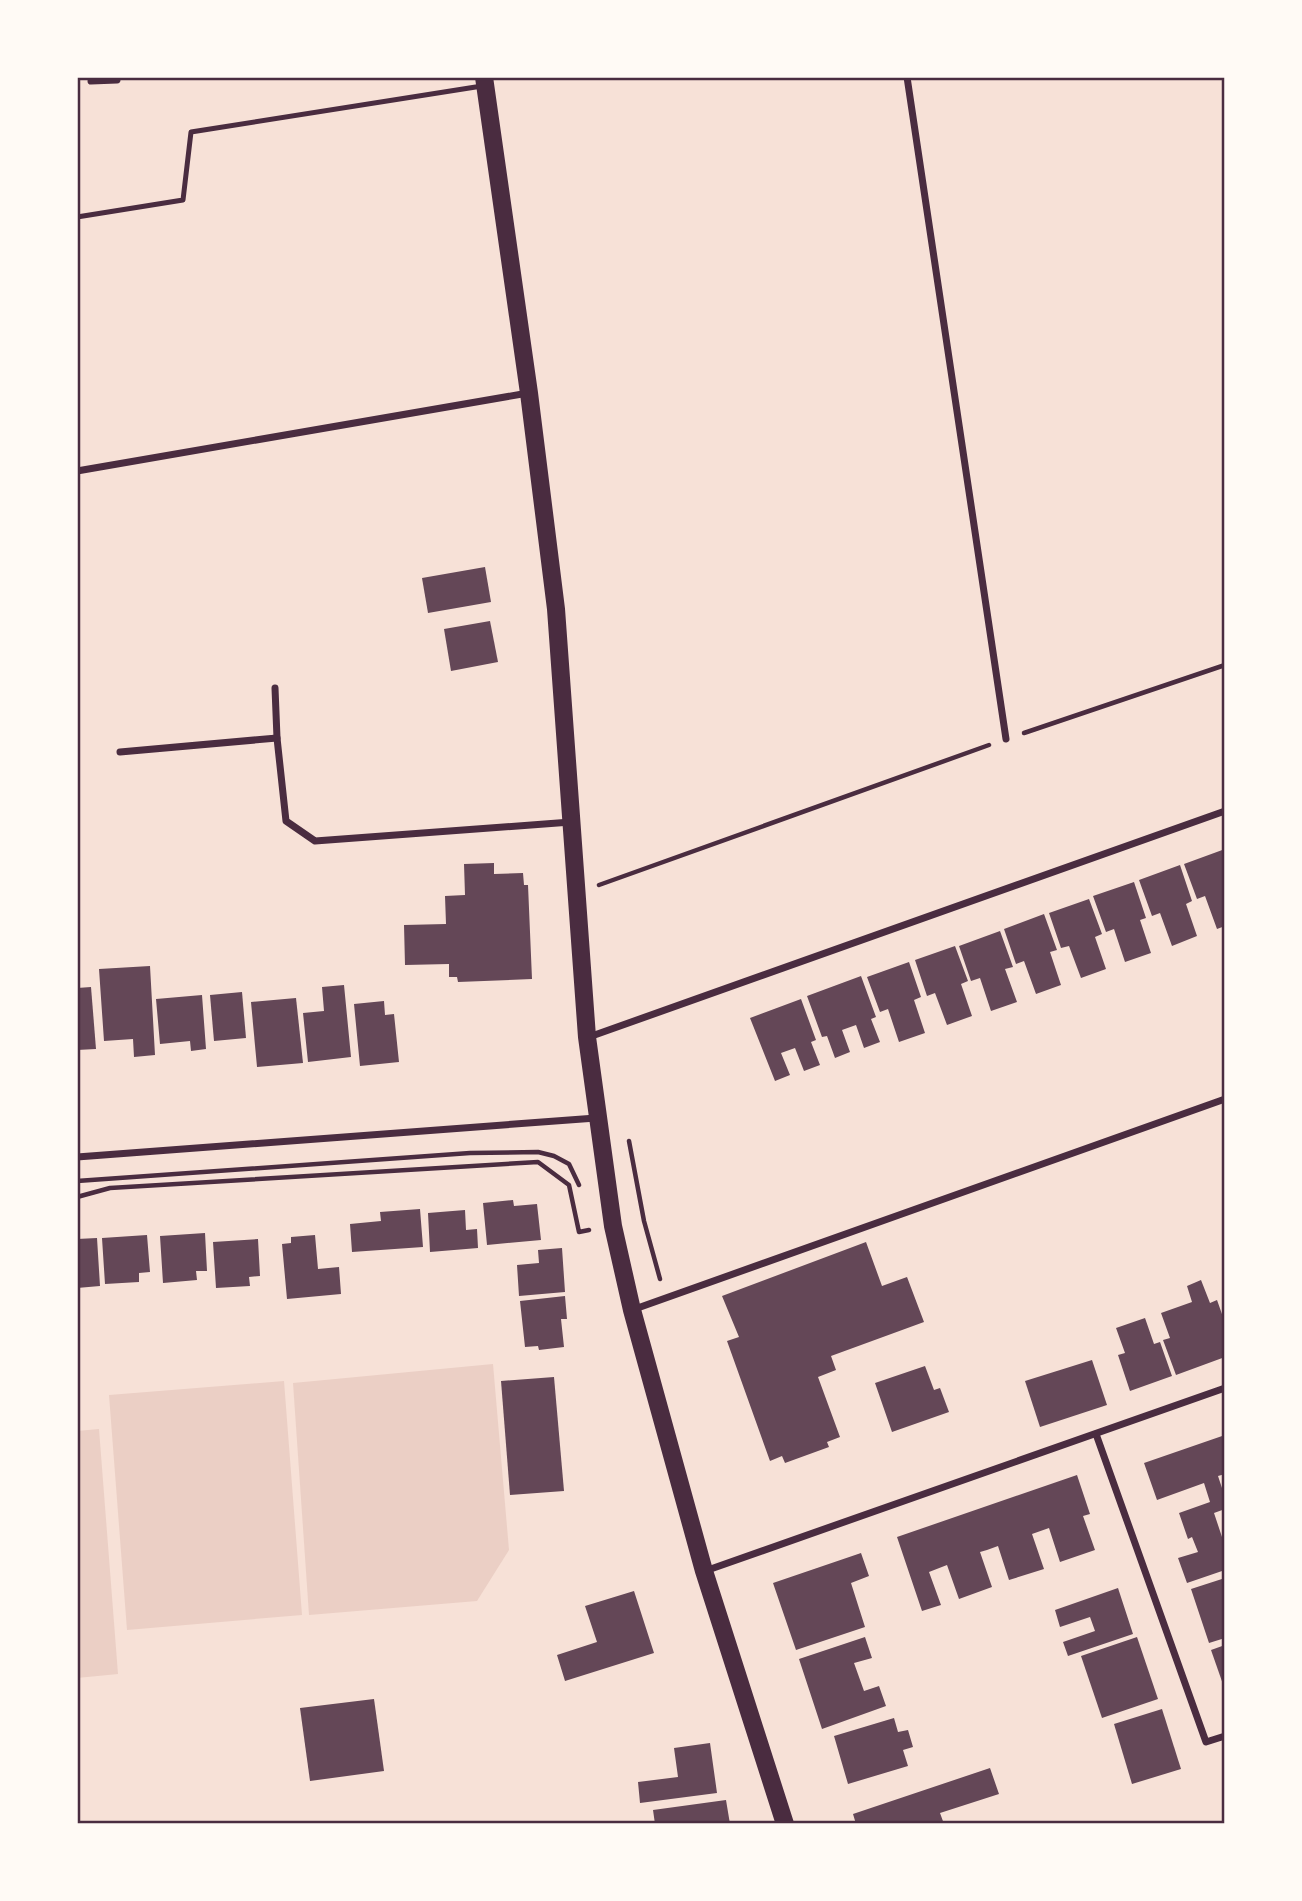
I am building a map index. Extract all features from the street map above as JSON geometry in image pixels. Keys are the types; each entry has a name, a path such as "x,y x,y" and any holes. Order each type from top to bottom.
{"main road":[{"path":"484,81 556,609 587,1037 613,1226 632,1310 704,1571 785,1824"}],"street":[{"path":"91,81 117,80 117,77"},
{"path":"907,77 1006,739"},
{"path":"77,471 528,393"},
{"path":"275,688 286,821 315,841 572,822"},
{"path":"120,752 277,737"},
{"path":"587,1037 1225,811"},
{"path":"632,1310 1225,1099"},
{"path":"77,1157 597,1118"},
{"path":"704,1571 1225,1388"},
{"path":"1096,1434 1206,1742 1225,1736"}],"lane":[{"path":"77,217 183,200 191,132 484,81"}],"path":[{"path":"575,894 1006,739 1225,665"},
{"path":"629,1140 644,1221 665,1297"},
{"path":"77,1181 470,1153 538,1152 569,1164 581,1192"},
{"path":"77,1197 110,1188 538,1162 569,1185 579,1232 644,1221"},
{"path":"586,1217 589,1230"}],"shaded area":[{"path":"493,1364 509,1550 477,1601 309,1615 293,1383"},
{"path":"284,1381 302,1615 127,1630 109,1395"},
{"path":"99,1429 118,1674 77,1678 77,1431"}],"building":[{"path":"485,567 491,602 428,613 422,578"},
{"path":"490,621 498,662 451,671 444,629"},
{"path":"1225,849 1225,926 1217,929 1205,896 1197,899 1184,864"},
{"path":"494,863 494,874 523,873 524,885 528,885 532,979 458,982 457,977 449,977 449,964 405,965 404,925 446,924 445,896 465,895 464,864"},
{"path":"1180,865 1192,901 1186,904 1197,936 1172,946 1160,913 1152,916 1139,880"},
{"path":"1134,882 1146,918 1140,920 1151,953 1125,962 1114,929 1106,932 1093,896"},
{"path":"1089,899 1102,934 1095,937 1106,969 1081,978 1069,946 1061,948 1049,913"},
{"path":"1044,914 1057,950 1050,952 1061,985 1036,994 1024,961 1016,964 1004,929"},
{"path":"1000,931 1013,967 1005,969 1017,1002 991,1011 980,978 971,981 959,946"},
{"path":"955,946 968,981 961,984 972,1016 947,1025 935,993 927,996 915,960"},
{"path":"909,962 921,997 914,1000 925,1033 899,1042 888,1009 880,1012 867,977"},
{"path":"150,966 155,1055 134,1057 133,1039 104,1041 99,969"},
{"path":"861,976 876,1017 871,1019 880,1042 864,1048 856,1025 842,1030 850,1052 835,1058 827,1036 822,1037 807,996"},
{"path":"344,985 351,1057 308,1062 303,1013 324,1011 322,987"},
{"path":"91,987 96,1049 77,1050 77,988"},
{"path":"242,992 246,1038 214,1041 210,995"},
{"path":"202,995 206,1049 191,1051 190,1041 160,1044 156,999"},
{"path":"296,998 303,1063 257,1067 251,1002"},
{"path":"801,999 816,1040 811,1042 820,1065 804,1071 795,1048 781,1053 790,1075 775,1081 750,1018"},
{"path":"384,1001 385,1015 394,1014 399,1062 360,1066 354,1004"},
{"path":"513,1200 514,1206 537,1204 541,1240 487,1245 483,1203"},
{"path":"420,1209 423,1247 352,1252 350,1224 381,1221 380,1212"},
{"path":"465,1210 466,1230 477,1229 478,1248 430,1252 428,1213"},
{"path":"205,1233 207,1271 196,1271 197,1280 163,1283 160,1236"},
{"path":"147,1235 150,1272 139,1273 139,1282 105,1284 102,1238"},
{"path":"315,1235 318,1269 339,1267 341,1294 287,1299 282,1244 291,1243 291,1237"},
{"path":"97,1238 100,1286 77,1288 77,1239"},
{"path":"258,1239 260,1276 249,1277 250,1286 216,1288 213,1242"},
{"path":"866,1242 882,1286 907,1277 924,1322 831,1356 836,1370 818,1377 840,1437 827,1442 829,1447 785,1463 782,1456 770,1461 727,1341 739,1337 722,1296"},
{"path":"562,1248 565,1292 519,1296 517,1265 539,1263 538,1250"},
{"path":"1201,1280 1210,1303 1217,1300 1225,1317 1225,1357 1176,1375 1163,1340 1170,1338 1161,1313 1192,1302 1187,1286"},
{"path":"565,1296 567,1319 561,1319 564,1347 539,1350 538,1346 525,1347 520,1301"},
{"path":"1145,1318 1154,1344 1160,1342 1172,1376 1130,1391 1118,1355 1125,1353 1116,1328"},
{"path":"1092,1360 1107,1405 1040,1427 1025,1381"},
{"path":"925,1366 934,1390 940,1388 949,1412 892,1432 875,1383"},
{"path":"554,1377 564,1491 510,1495 501,1381"},
{"path":"1225,1435 1225,1474 1218,1476 1225,1497 1225,1509 1214,1513 1225,1546 1225,1570 1187,1583 1178,1558 1198,1552 1192,1537 1188,1539 1179,1513 1210,1502 1204,1483 1157,1500 1144,1463"},
{"path":"1077,1475 1090,1514 1083,1516 1095,1550 1060,1562 1049,1528 1032,1534 1044,1569 1009,1580 998,1546 980,1552 992,1587 959,1599 947,1565 929,1572 941,1605 922,1611 897,1537"},
{"path":"861,1553 869,1576 851,1583 865,1627 796,1650 773,1583"},
{"path":"1225,1578 1225,1638 1209,1643 1191,1589"},
{"path":"1118,1588 1133,1634 1068,1656 1063,1642 1095,1631 1090,1617 1060,1627 1055,1610"},
{"path":"634,1591 654,1653 565,1681 557,1655 597,1642 585,1606"},
{"path":"865,1637 872,1658 854,1663 864,1691 879,1686 886,1706 822,1729 799,1659"},
{"path":"1137,1637 1158,1699 1102,1718 1081,1656"},
{"path":"1225,1645 1225,1690 1211,1650"},
{"path":"374,1699 384,1771 310,1781 300,1708"},
{"path":"1162,1709 1181,1769 1132,1784 1114,1724"},
{"path":"894,1718 898,1732 908,1730 913,1747 903,1750 908,1766 848,1784 834,1736"},
{"path":"710,1743 717,1793 640,1803 638,1782 678,1777 674,1748"},
{"path":"990,1768 999,1794 940,1813 944,1824 856,1824 853,1814"},
{"path":"726,1800 730,1824 691,1824 691,1821 655,1824 653,1810"}]}
